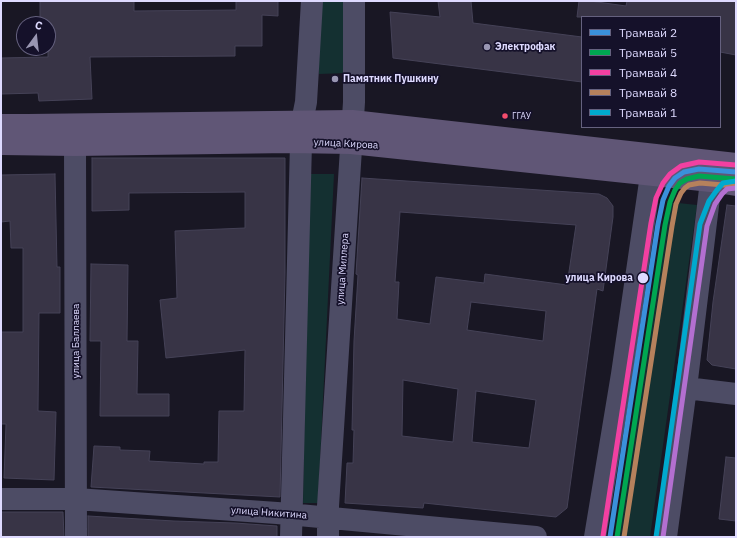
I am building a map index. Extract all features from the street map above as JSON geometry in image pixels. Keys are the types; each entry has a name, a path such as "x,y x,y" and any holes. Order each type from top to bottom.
{"main road":[{"name":"улица Кирова","path":"1,144 75,145 290,142 301,132 352,121 736,164"},
{"name":"улица Кирова","path":"1,125 301,132 351,143 736,185"}],"street":[{"path":"291,537 301,132 306,102 312,1"},
{"name":"улица Миллера","path":"328,527 354,98 354,1"},
{"name":"улица Баллаева","path":"75,145 76,537"},
{"path":"595,537 622,374 651,175"},
{"path":"666,537 711,182"},
{"path":"686,388 736,394"},
{"name":"улица Никитина","path":"1,499 76,499 292,514 328,527 536,537"}],"green space":[{"path":"318,1 347,1 347,73 319,74"},
{"path":"308,174 334,174 318,503 303,503"},
{"path":"669,202 697,205 650,537 616,537"}],"building":[{"path":"40,1 134,1 134,11 236,10 236,1 278,1 278,16 262,15 262,46 235,46 235,56 90,57 92,99 39,101 38,93 1,94 1,58 56,56 56,16 40,16"},
{"name":"Электрофак","path":"438,1 471,1 473,23 581,37 581,82 393,58 390,12 440,17"},
{"path":"579,1 626,6 627,1 736,1 736,55 721,52 721,16 577,17"},
{"path":"92,158 285,158 285,273 280,497 91,487 94,446 120,447 120,450 150,451 149,461 204,464 204,462 218,462 219,411 244,411 245,350 166,358 160,300 177,298 175,231 245,228 245,192 129,193 129,210 92,211"},
{"path":"55,174 57,267 60,267 60,313 39,313 38,411 56,412 54,480 4,478 6,424 1,424 1,332 23,332 23,248 11,248 10,221 1,222 1,175"},
{"path":"362,178 599,194 607,198 613,206 613,217 603,291 597,289 567,508 556,517 424,503 423,508 345,503 347,463 353,463 354,430 352,430 354,341 358,275 356,274","holes":["400,212 576,225 567,285 485,274 484,283 436,277 430,324 397,319 399,282 395,282","471,302 546,311 543,341 467,330","403,380 458,389 453,442 402,436","476,391 536,400 529,448 472,442"]},
{"path":"727,205 736,206 736,369 712,365 707,360 713,302"},
{"path":"91,264 128,265 127,341 138,341 137,394 169,394 169,416 100,416 101,341 90,341"},
{"path":"726,457 736,458 736,521 719,519"},
{"path":"1,512 63,512 64,537 1,537"},
{"path":"88,516 277,526 277,537 88,537"}],"tram line":[{"name":"4","path":"603,536 656,198 663,183 670,174 681,166 699,162 736,165"},
{"name":"2","path":"610,537 658,224 663,200 669,186 675,178 684,172 699,169 736,172"},
{"name":"5","path":"617,537 665,225 670,202 680,183 687,179 699,176 735,179"},
{"name":"1","path":"656,537 700,224 709,201 717,190 723,183 736,181"},
{"name":"8","path":"624,537 676,204 681,193 689,185 700,183 735,186"}],"transit line":[{"path":"663,537 707,226 715,204 722,194 727,189 736,188"}],"place":[{"name":"Электрофак","path":"487,47"},
{"name":"Памятник Пушкину","path":"335,79"},
{"name":"ГГАУ","path":"505,116"},
{"name":"улица Кирова","path":"643,278"}]}
